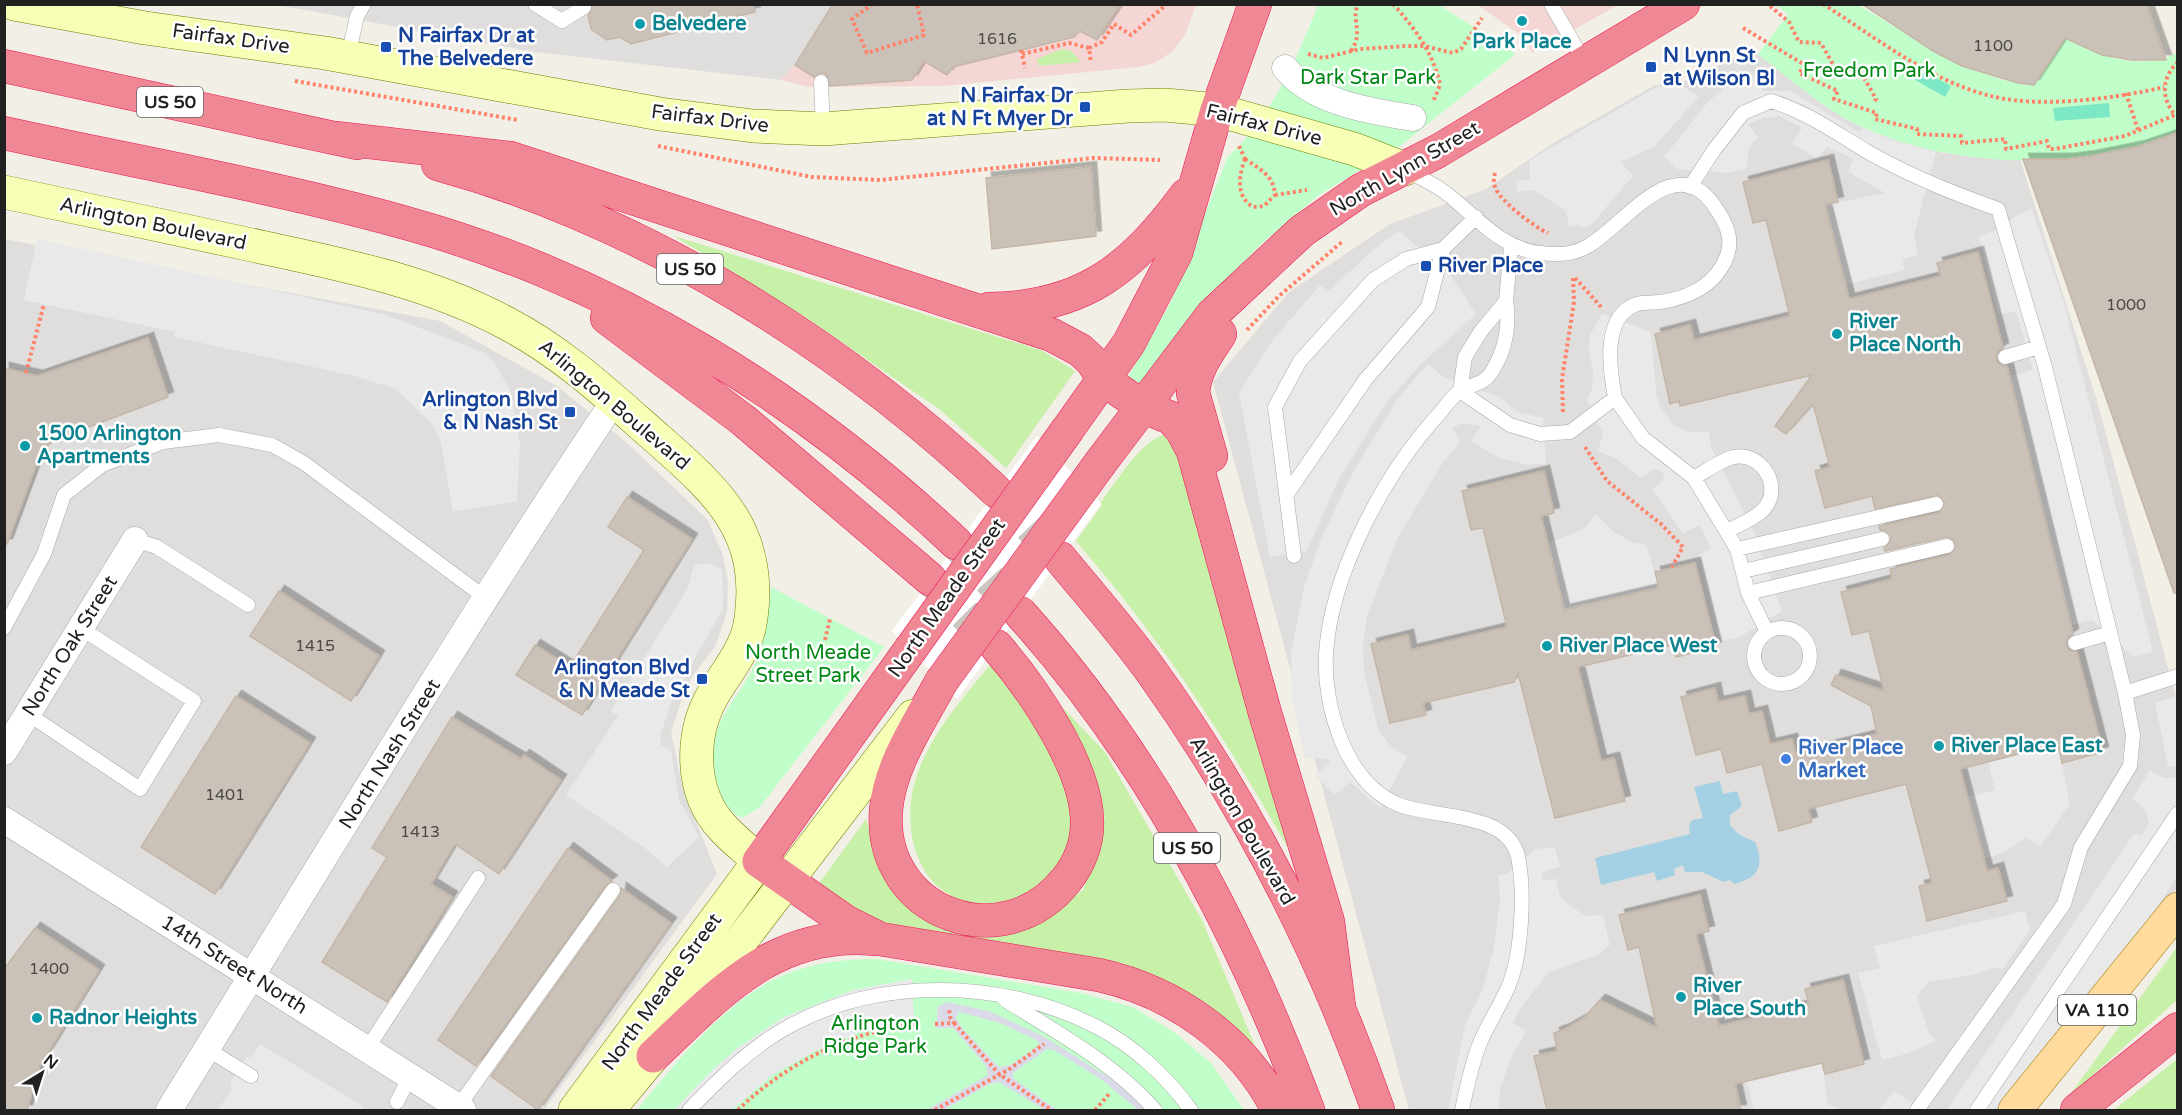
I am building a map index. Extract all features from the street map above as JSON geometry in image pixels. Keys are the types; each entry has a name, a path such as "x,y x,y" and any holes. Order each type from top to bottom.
{"highway":[{"name":"North Meade Street","path":"759,861 1104,380 1138,327 1176,252 1217,110 1255,4"},
{"name":"North Lynn Street","path":"1142,406 1212,315 1283,248 1344,201 1405,169 1683,4"},
{"name":"US 50","path":"4,66 335,138 444,166 522,192 619,233 695,271 776,319 857,373 931,432 996,491"},
{"path":"4,134 376,215 457,239 548,274 671,333 754,382 853,454 956,543"},
{"path":"335,138 510,158 1065,340 1086,355 1104,380 1142,406 1171,417 1189,441 1328,922 1339,1007"},
{"path":"969,309 1044,303 1094,285 1141,252 1196,182"},
{"path":"1233,594 1227,517 1193,393 1194,384 1200,364 1283,248"},
{"path":"548,274 743,420 930,579"},
{"name":"North Meade Street","path":"941,682 1142,406"},
{"name":"Arlington Boulevard","path":"1060,558 1148,666 1207,754 1277,878 1339,1007 1378,1110"},
{"name":"US 50","path":"1020,613 1101,713 1178,832 1262,998 1308,1110"},
{"path":"941,682 894,774 886,809 886,826 891,854 904,880 931,905 964,920 983,921 1014,917 1046,900 1071,875 1086,839 1087,813 1079,782 1056,731 1026,683 996,646"},
{"path":"759,861 846,922 880,939"},
{"path":"653,1056 725,989 763,961 823,940 880,939 1099,975 1148,990 1191,1013 1222,1037 1258,1077 1278,1110"},
{"path":"2077,1110 2178,1029"}],"main road":[{"name":"VA 110","path":"2015,1110 2178,909"}],"street":[{"name":"Fairfax Drive","path":"14,4 145,28 348,57 660,114 753,126 823,129 1128,106 1166,105 1217,110 1354,149 1405,169"},
{"path":"1285,69 1304,87 1328,98 1413,118"},
{"name":"Arlington Boulevard","path":"4,192 359,269 450,298 487,313 531,337 566,361 614,401 721,499 740,527 746,543 752,584 749,629 740,653 703,716 698,734 697,763 703,791 716,819 759,861"},
{"name":"North Nash Street","path":"170,1110 559,483 614,401"},
{"name":"North Oak Street","path":"4,752 135,540"},
{"name":"North Meade Street","path":"608,1110 653,1056 786,880 941,682"},
{"name":"14th Street North","path":"4,820 461,1109"},
{"name":"North Meade Street","path":"575,1110 759,861"}],"lane":[{"path":"348,57 357,16 364,4"},
{"path":"535,4 562,21 584,7"},
{"path":"1551,4 1585,63"},
{"path":"821,82 823,129"},
{"path":"1690,187 1714,150 1743,113 1771,101 1796,109 1868,152 1936,188 1998,209 2039,347 2125,693 2133,735 2130,766 2081,847 2064,904 1917,1110"},
{"path":"1405,169 1444,191 1511,247 1553,255 1573,253 1587,247 1608,232 1647,197 1669,188 1690,187 1711,200 1728,227 1730,246 1721,270 1714,279 1688,295 1636,305 1618,322 1611,342 1610,358 1615,399 1643,438 1694,478 1737,549 1748,593 1767,632"},
{"path":"1294,556 1275,407 1300,361 1373,280 1406,259 1443,249 1476,217"},
{"path":"1462,1110 1471,1068 1481,1041 1510,984 1515,962 1521,918 1518,855 1500,831 1486,823 1396,804 1372,785 1347,755 1333,717 1326,688 1326,653 1331,618 1359,538 1386,487 1427,427 1460,391 1484,383 1495,368 1505,343 1511,247"},
{"path":"1287,494 1366,379 1428,307 1443,249"},
{"path":"1460,391 1465,357 1481,331 1506,301"},
{"path":"2005,357 2039,347"},
{"path":"1460,391 1510,425 1540,434 1570,432 1615,399"},
{"path":"4,628 44,554 64,495 102,465 163,441 219,435 272,446 304,463 487,599"},
{"path":"1694,478 1731,457 1741,456 1759,463 1768,472 1772,484 1769,500 1763,510 1727,531"},
{"path":"1737,549 1936,504"},
{"path":"1743,571 1882,539"},
{"path":"135,540 157,547 248,605"},
{"path":"1748,593 1947,546"},
{"path":"28,714 140,789 194,701 82,629"},
{"path":"1788,629 1800,634 1809,644 1811,659 1803,678 1789,685 1772,682 1756,668 1753,657 1755,647 1767,632 1788,629"},
{"path":"2075,643 2110,633"},
{"path":"2125,693 2178,676"},
{"path":"1977,1110 2178,813"},
{"path":"367,1049 478,878"},
{"path":"461,1109 613,890"},
{"path":"690,1110 761,1045 785,1028 815,1014 890,994 953,990 997,995 1056,1009 1098,1027 1150,1065 1191,1110"},
{"path":"997,995 1104,1064 1131,1085 1155,1110"},
{"path":"207,1049 251,1076"},
{"path":"397,1102 410,1076"}],"path":[{"path":"873,4 852,19 867,53 924,35 917,4"},
{"path":"1025,68 1021,52 1069,43 1089,48 1102,42 1114,24 1131,35 1167,4"},
{"path":"1351,51 1359,33 1355,17 1359,4"},
{"path":"1393,4 1412,25 1424,46 1440,85 1433,102"},
{"path":"1823,4 1934,74 1987,96 2041,102 2164,87"},
{"path":"1770,6 1789,22 1799,42 1821,43 1835,68 1859,69 1876,99 1874,102"},
{"path":"1303,50 1323,58 1381,46 1424,46 1455,53 1482,18"},
{"path":"1743,28 1805,64 1799,73 1838,91 1834,99 1877,113 1875,119 1917,129 1917,134 1961,136 1962,143 2005,140 2006,149 2047,141 2049,149 2126,136 2175,115 2166,100 2164,87 2168,74 2178,62"},
{"path":"1089,48 1091,63"},
{"path":"2127,93 2138,130"},
{"path":"1238,145 1245,159 1268,175 1275,195"},
{"path":"1245,159 1241,169 1239,187 1248,204 1259,207 1275,195 1314,187"},
{"path":"1495,173 1494,184 1497,192 1538,228 1554,234"},
{"path":"1241,337 1278,297 1349,236"},
{"path":"1563,415 1562,379 1574,302 1573,276 1570,267"},
{"path":"1573,276 1591,299 1618,322"},
{"path":"26,374 44,304"},
{"path":"1585,447 1606,481 1661,524 1683,547 1672,567"},
{"path":"825,640 830,618"},
{"path":"953,1007 948,1010 954,1023 999,1074 1051,1110"},
{"path":"935,1024 954,1023"},
{"path":"738,1110 783,1074 831,1048 866,1034 914,1025"},
{"path":"935,1110 1019,1063 1047,1042 1038,1038"},
{"path":"1095,1110 1114,1089"}],"shaded area":[{"path":"277,5 833,5 795,65 781,80 535,52"},
{"path":"832,5 1196,5 1185,35 1173,51 1155,63 1138,67 944,86 809,87 781,80 795,65"},
{"path":"1478,5 1618,5 1532,53 1523,37"},
{"name":"River Place","path":"1758,54 1844,118 1874,133 1943,153 2020,159 2098,404 2177,702 2177,889 2095,1001 2006,1110 1409,1110 1213,382 1289,292 1390,224 1486,189 1553,143 1655,85 1680,83 1741,55"},
{"path":"1758,73 1762,91 1790,91 1859,132 1863,128 1892,140 1936,152 1914,235 1918,255 1902,259 1905,270 1845,285 1825,205 1885,193 1848,172 1853,159 1828,147 1816,158 1792,143 1802,128 1779,116 1763,118 1748,124 1758,137 1750,146 1746,169 1729,173 1677,169 1664,157 1707,103 1726,86"},
{"path":"1678,84 1699,96 1655,146 1621,162 1633,176 1592,224 1583,228 1579,224 1569,227 1566,211 1534,190 1517,192 1516,181 1530,179 1530,160 1657,87"},
{"path":"2032,209 2064,303 2153,652 2134,657 2092,620 2071,625 2010,376 2033,370 2016,311 1998,315 1979,236 1997,230 2020,213"},
{"path":"1399,231 1450,274 1476,314 1421,364 1386,403 1338,480 1307,551 1270,557 1239,393 1272,341 1320,285 1329,291 1373,250"},
{"path":"4,239 440,321 557,386 627,443 707,519 723,555 728,582 727,612 716,645 692,677 681,701 671,733 683,789 717,874 544,1110 5,1110"},
{"path":"37,239 386,315 483,352 494,362 510,390 520,444 517,502 453,511 441,443 433,425 396,389 355,376 174,337 175,332 24,300"},
{"path":"1602,314 1651,332 1656,392 1660,407 1673,425 1689,432 1709,432 1711,447 1753,531 1782,611 1738,638 1721,641 1699,555 1711,549 1700,525 1683,533 1652,489 1663,481 1664,474 1655,468 1641,478 1615,458 1598,451 1603,434 1587,399 1592,389 1593,372 1589,352 1590,335"},
{"path":"1428,364 1445,378 1500,397 1517,412 1543,418 1546,463 1529,465 1499,458 1471,441 1481,426 1462,423 1452,428 1460,441 1442,464 1397,539 1367,616 1363,646 1364,672 1379,732 1391,746 1407,757 1380,808 1350,782 1335,795 1315,775 1330,762 1328,759 1305,758 1292,699 1291,652 1305,584 1321,539 1353,472 1398,398"},
{"path":"1596,514 1614,532 1634,543 1646,544 1659,588 1564,611 1548,544 1585,528"},
{"path":"709,563 722,570 723,608 672,700 660,736 661,745 671,751 679,800 699,837 667,867 646,849 566,795 618,716 611,711 688,588 694,565"},
{"path":"2178,696 2177,767 2168,766 2155,703"},
{"path":"2058,744 2070,804 2040,847 2026,837 2003,853 1984,859 1968,797 1995,790 1988,761"},
{"path":"2150,770 2164,778 2177,778 2177,877 2144,926 1993,1110 1947,1110 2134,834 2142,835 2149,823 2145,809 2132,799"},
{"path":"1555,847 1560,867 1541,872 1543,880 1556,879 1560,896 1571,907 1587,916 1603,915 1610,945 1597,955 1549,972 1518,1012 1513,1023 1526,1031 1510,1060 1500,1089 1498,1110 1448,1110 1465,1025 1483,989 1494,947 1500,898 1498,875 1506,874 1536,849"},
{"path":"2025,911 2030,930 2002,970 1996,967 1973,975 1928,982 1917,996 1929,1033 1936,1041 1906,1054 1882,1060 1858,973 1880,968 1874,946"},
{"path":"912,979 914,1021 862,1031 813,1052 771,1076 732,1110 674,1110 713,1069 739,1047 782,1018 853,990"},
{"path":"948,1002 989,1011 1043,1036 1116,1082 1146,1110 1138,1110 1102,1080 1054,1050 1047,1049 1013,1073 1013,1078 1057,1110 1044,1110 999,1082 988,1085 944,1110 926,1110 988,1075 986,1066 953,1028 936,1028 938,1006","holes":["959,1012 1000,1023 1038,1041 1039,1045 1011,1065 999,1067 962,1028 956,1018"]},
{"path":"260,1044 364,1107 361,1110 218,1110 232,1089 230,1082 246,1057 252,1057"},
{"path":"1822,1063 1828,1104 1843,1110 1754,1110 1747,1081"},
{"path":"1894,1091 1922,1110 1879,1110"}],"green space":[{"name":"Freedom Park","path":"1774,4 1858,5 1962,66 2003,80 2034,85 2066,38 2091,51 2120,59 2150,61 2177,53 2177,131 2139,145 2099,154 2056,159 2013,160 1969,157 1927,149 1887,137 1850,121 1826,106 1758,54 1788,14"},
{"name":"Dark Star Park","path":"1318,5 1439,5 1516,54 1400,146 1319,195 1259,246 1197,313 1143,388 1128,377 1170,304 1227,158 1257,124 1270,105 1291,67"},
{"path":"1062,49 1071,51 1081,62 1039,66 1037,59"},
{"path":"1916,67 1951,86 1945,97 1910,77"},
{"path":"2109,103 2110,117 2055,121 2053,108"},
{"path":"674,236 1043,351 1075,371 1006,468 939,409 808,319"},
{"path":"1167,433 1172,439 1292,849 1289,850 1241,768 1164,652 1076,541 1102,505 1101,502 1138,453"},
{"name":"North Meade Street Park","path":"771,587 884,647 759,808 742,818 724,801 718,786 713,763 714,744 725,713 743,685 760,651 766,627"},
{"path":"994,660 1019,697 1057,764 1071,809 1072,830 1061,859 1037,887 1005,901 970,902 949,895 933,881 921,863 913,842 910,819 912,795 918,772 941,727"},
{"path":"1063,708 1105,752 1202,920 1262,1062 1219,1020 874,924 818,885 866,819 886,877 981,933 1022,931 1083,890 1105,817"},
{"path":"2177,947 2177,1000 2069,1096"},
{"name":"Arlington Ridge Park","path":"876,959 1081,993 1133,1007 1174,1032 1211,1063 1244,1110 637,1110 709,1028 750,994 793,971 818,964"},
{"path":"2177,1059 2177,1110 2114,1110"}],"water":[{"path":"1720,781 1723,794 1737,791 1742,806 1730,815 1730,825 1738,834 1755,842 1759,864 1754,874 1734,884 1730,880 1724,882 1702,872 1685,872 1683,865 1674,869 1675,875 1657,881 1654,872 1601,885 1595,858 1690,834 1689,825 1692,820 1703,818 1694,787"}],"pier":[{"path":"1037,436 1101,504 957,699 892,631"}],"building":[{"name":"Belvedere","path":"592,4 754,4 755,12 631,44 620,37 607,40 591,29 588,15 592,11"},
{"path":"833,4 1121,4 1097,40 1080,31 1074,37 953,67 947,75 924,61 912,80 830,86 826,74 820,73 814,77 795,65"},
{"path":"1862,4 2146,4 2166,60 2132,60 2102,55 2065,38 2034,85 2018,83 1962,66 1933,51"},
{"path":"2178,133 2178,593 2174,593 2023,159 2067,159 2091,156 2140,146"},
{"path":"1828,160 1838,202 1825,205 1849,299 1941,276 1937,263 1978,252 2003,348 1998,351 1996,359 1999,364 2007,366 2073,634 2068,637 2066,645 2069,650 2077,652 2103,752 2062,763 2058,744 1960,769 1987,871 1998,868 2007,901 1927,921 1919,886 1932,883 1906,784 1808,809 1812,822 1779,831 1762,764 1727,773 1721,749 1696,755 1681,697 1715,688 1718,702 1745,696 1749,714 1762,711 1770,744 1792,739 1796,754 1877,734 1871,706 1831,685 1836,675 1884,691 1869,631 1852,635 1841,592 1892,579 1890,569 1949,555 1956,548 1954,540 1946,537 1885,551 1884,548 1890,542 1891,536 1880,530 1879,526 1939,513 1945,503 1938,495 1875,509 1872,496 1825,508 1815,471 1830,467 1813,404 1786,434 1775,426 1812,375 1680,406 1679,401 1670,404 1655,334 1690,325 1694,340 1790,316 1766,220 1753,223 1743,182"},
{"path":"1091,167 1096,236 992,249 986,178"},
{"name":"1500 Arlington Apartments","path":"148,338 168,397 52,441 41,452 7,544 4,544 4,368 37,376"},
{"name":"River Place West","path":"1544,471 1554,513 1541,516 1564,610 1659,588 1655,572 1695,563 1716,647 1676,657 1673,645 1578,667 1601,761 1614,758 1625,801 1555,818 1518,673 1514,682 1423,703 1426,715 1390,723 1371,644 1408,635 1411,650 1507,627 1483,528 1471,530 1462,491"},
{"path":"627,497 692,539 582,715 516,675 535,645 570,667 644,550 608,527"},
{"path":"279,591 379,656 351,701 250,636"},
{"path":"236,696 310,743 215,894 141,847"},
{"path":"452,717 521,759 524,755 561,780 499,874 455,844 431,884 452,897 387,1002 322,962 387,857 372,848"},
{"path":"568,848 612,881 606,885 476,1066 438,1040"},
{"path":"621,888 671,923 538,1110 491,1076 620,895"},
{"name":"River Place South","path":"1700,895 1709,931 1696,934 1719,1026 1809,1004 1805,989 1843,980 1864,1064 1825,1074 1822,1063 1735,1084 1741,1110 1547,1110 1534,1056 1557,1051 1554,1033 1584,1018 1600,1000 1657,1028 1639,947 1628,950 1619,915"},
{"name":"Radnor Heights","path":"35,928 99,970 39,1067 27,1110 4,1110 4,969"}],"tunnel":[{"path":"996,491 1060,558"},
{"path":"956,543 1020,613"},
{"path":"930,579 996,646"}],"place":[{"name":"Park Place","path":"1522,21"},
{"name":"Belvedere","path":"640,24"},
{"name":"N Fairfax Dr at The Belvedere","path":"386,47"},
{"name":"N Lynn St at Wilson Bl","path":"1651,67"},
{"name":"N Fairfax Dr at N Ft Myer Dr","path":"1085,107"},
{"name":"River Place","path":"1426,266"},
{"name":"River Place North","path":"1837,334"},
{"name":"Arlington Blvd & N Nash St","path":"570,412"},
{"name":"1500 Arlington Apartments","path":"25,446"},
{"name":"River Place West","path":"1547,646"},
{"name":"Arlington Blvd & N Meade St","path":"702,679"},
{"name":"River Place East","path":"1939,746"},
{"name":"River Place Market","path":"1786,759"},
{"name":"River Place South","path":"1681,997"},
{"name":"Radnor Heights","path":"37,1018"}]}
